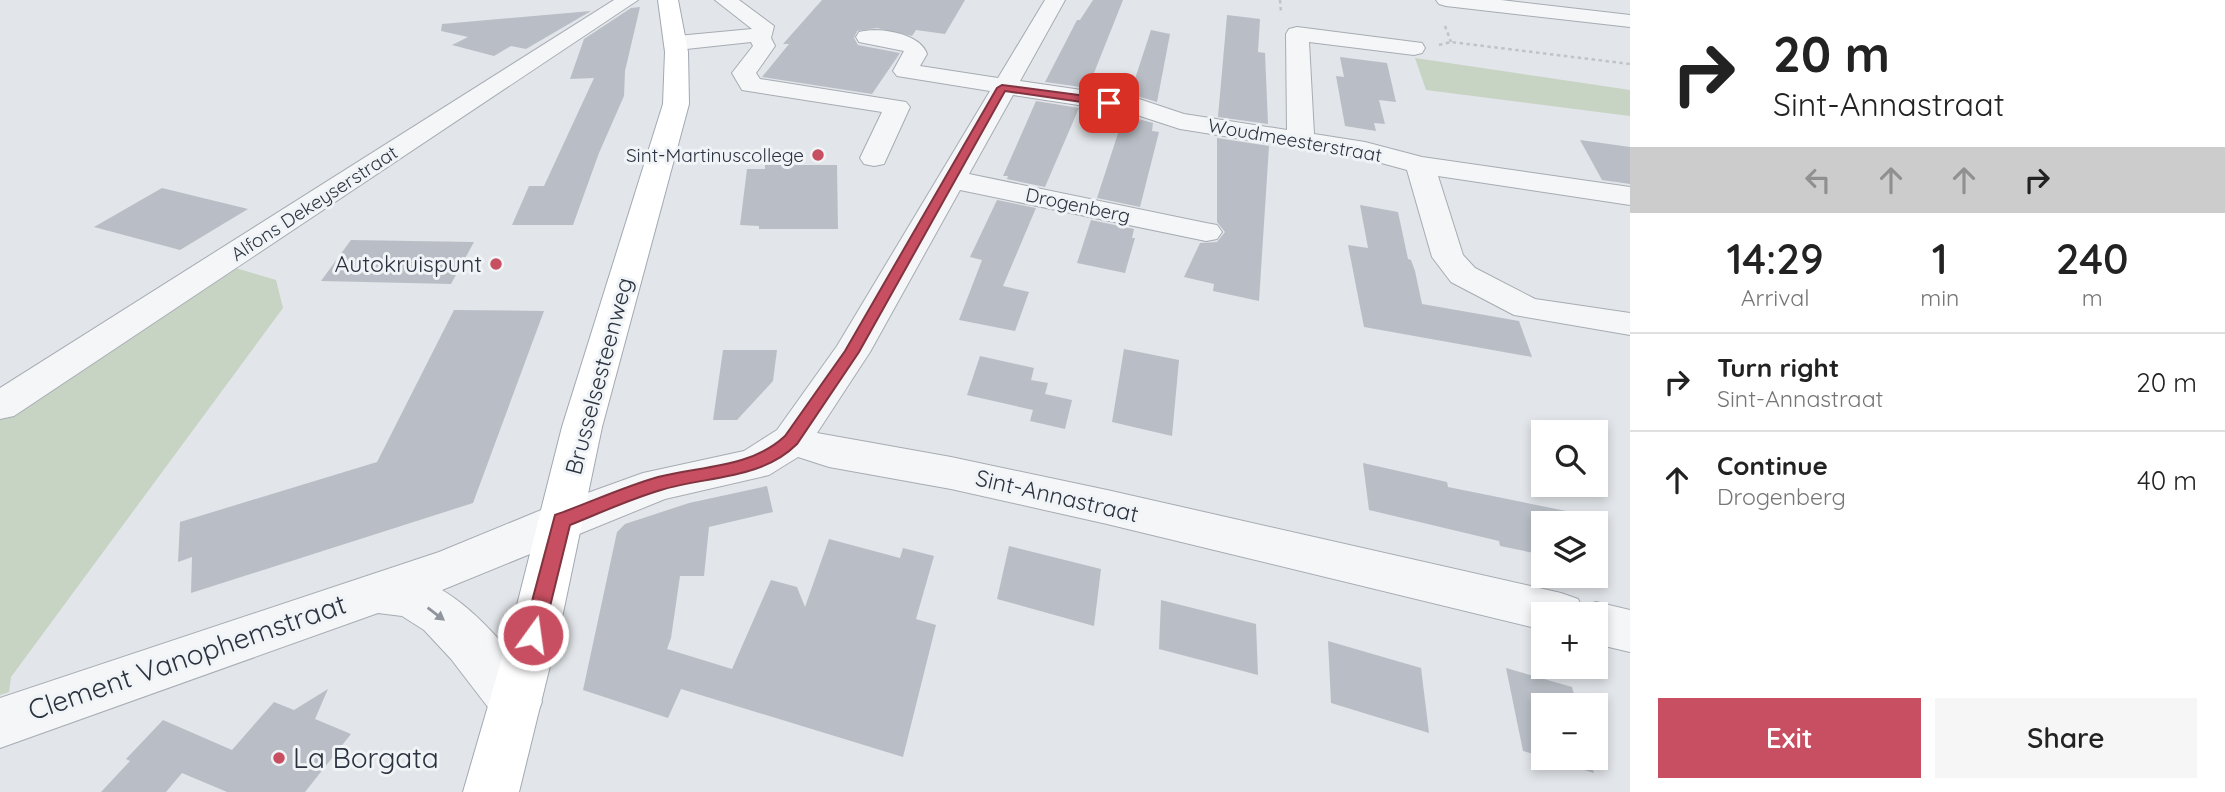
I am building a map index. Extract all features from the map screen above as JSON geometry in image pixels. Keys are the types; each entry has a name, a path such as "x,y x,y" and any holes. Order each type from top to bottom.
{"main road":[{"name":"Brusselsesteenweg","path":"491,792 562,520 582,427 676,104 679,81 677,43 668,0"}],"street":[{"name":"Alfons Dekeyserstraat","path":"0,407 492,85 628,0"},
{"path":"677,43 763,34 763,26 725,0"},
{"path":"562,520 658,484 754,464 782,449 791,440 852,352 1055,0"},
{"path":"1446,0 1630,21"},
{"path":"1301,139 1297,34 1414,48"},
{"path":"759,35 764,46 744,73 751,85 917,104"},
{"name":"Woudmeesterstraat","path":"867,37 906,43 915,48 916,54 905,71 967,83 1136,106 1181,121 1365,150 1420,165 1630,196"},
{"path":"874,158 917,104 967,83"},
{"path":"1420,165 1448,257 1463,275 1526,308 1630,324"},
{"name":"Drogenberg","path":"950,179 1206,232"},
{"name":"Sint-Annastraat","path":"791,440 829,452 951,473 1107,507 1531,607"},
{"name":"Clement Vanophemstraat","path":"0,723 454,566 562,520"},
{"name":"Clement Vanophemstraat","path":"373,592 412,598 435,612 455,629 516,702"},
{"path":"1608,626 1630,631"}],"path":[{"path":"1414,48 1451,41 1630,64"}],"green space":[{"path":"1415,58 1630,90 1630,116 1426,90"},
{"path":"225,265 276,280 283,308 11,677 9,692 0,695 0,412"}],"building":[{"path":"822,0 965,0 945,34 916,30 912,36 877,28 857,31 854,38 858,45 900,53 872,94 762,77 789,44 783,44"},
{"path":"1093,0 1123,0 1088,88 1045,82 1077,20 1080,20"},
{"path":"640,7 625,71 624,96 599,153 573,225 512,225 529,186 544,186 594,78 570,79 584,39 631,8"},
{"path":"591,11 526,49 511,46 494,56 452,45 468,37 441,31 442,24"},
{"path":"1227,15 1260,19 1258,52 1265,53 1268,124 1218,117"},
{"path":"1151,30 1170,34 1157,102 1130,94"},
{"path":"1340,57 1387,63 1396,102 1379,100 1385,124 1374,123 1376,131 1345,126 1336,76 1344,77"},
{"path":"1036,101 1079,108 1045,187 1003,176"},
{"path":"1124,115 1153,123 1152,131 1159,132 1140,207 1097,198"},
{"path":"1217,138 1269,146 1259,301 1213,291 1214,284 1184,277 1200,243 1217,242 1225,232 1217,222"},
{"path":"1580,140 1630,147 1630,184 1602,180"},
{"path":"765,165 837,165 838,229 759,229 759,226 740,225 747,169 765,169"},
{"path":"162,188 248,209 180,250 94,227"},
{"path":"997,200 1036,208 1003,286 1029,292 1015,331 959,320 982,260 970,257"},
{"path":"1360,205 1398,212 1408,259 1415,271 1422,304 1519,321 1532,357 1364,327 1348,245 1368,248"},
{"path":"1091,220 1134,229 1132,238 1135,238 1125,273 1077,263"},
{"path":"351,240 474,242 451,284 321,281"},
{"path":"454,310 544,311 473,503 191,593 192,557 178,562 180,522 377,462"},
{"path":"1124,349 1179,360 1172,436 1112,422"},
{"path":"723,350 777,350 773,381 737,420 713,420"},
{"path":"980,356 1034,368 1031,380 1048,383 1045,394 1072,400 1065,429 1030,421 1033,410 967,395"},
{"path":"1363,463 1447,482 1448,487 1566,511 1531,511 1531,552 1500,546 1499,541 1369,510"},
{"path":"767,486 773,512 709,527 704,576 680,576 667,649 732,669 771,580 797,587 805,607 829,539 900,558 903,548 934,556 916,619 936,625 903,757 681,689 668,718 583,690 617,532 625,524 689,503"},
{"path":"1009,546 1101,569 1094,626 997,599"},
{"path":"1161,600 1256,624 1258,675 1159,649"},
{"path":"1328,641 1421,668 1429,733 1331,703"},
{"path":"1506,668 1531,675 1531,679 1544,679 1572,687 1574,693 1531,693 1531,753 1523,751"},
{"name":"La Borgata","path":"328,689 315,719 351,734 305,792 227,792 182,773 166,792 101,792 130,761 126,759 163,720 232,750 274,702 294,710"}],"place":[{"name":"Sint-Martinuscollege","path":"818,155"},
{"name":"Autokruispunt","path":"496,264"},
{"name":"La Borgata","path":"279,758"}],"route":[{"path":"533,635 562,520 658,484 754,464 782,449 791,440 852,352 1002,88 1109,103"}]}
